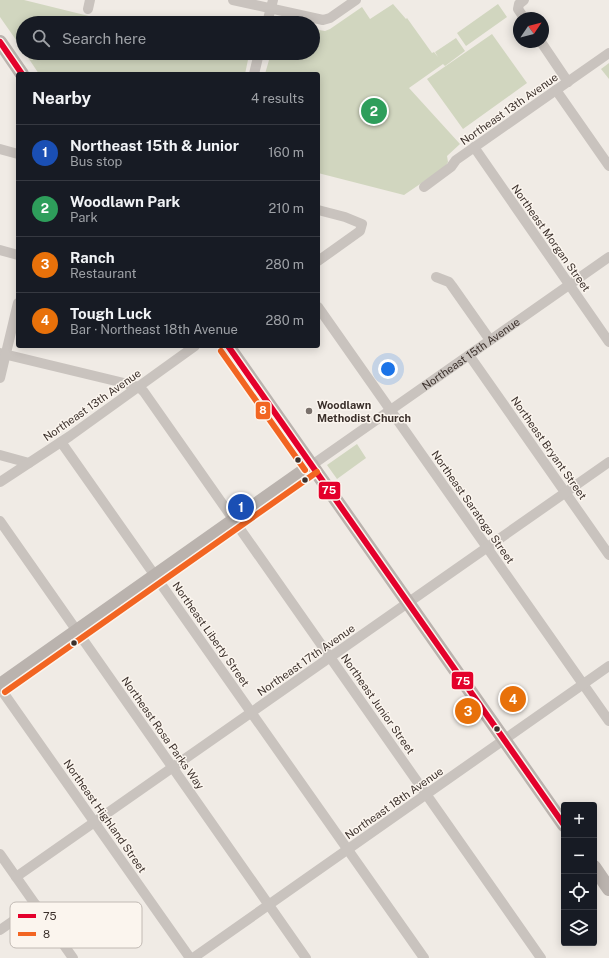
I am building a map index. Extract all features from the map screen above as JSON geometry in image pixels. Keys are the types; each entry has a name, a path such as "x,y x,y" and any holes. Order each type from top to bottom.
{"street":[{"path":"233,0 272,5 309,16"},
{"path":"320,19 323,20 330,18 356,0"},
{"path":"520,12 518,9 519,4 524,0"},
{"path":"269,16 272,5"},
{"path":"0,42 21,72"},
{"path":"545,48 568,82"},
{"name":"Northeast 13th Avenue","path":"424,187 474,147 609,53"},
{"path":"254,72 257,60"},
{"path":"556,90 609,166"},
{"name":"Northeast Morgan Street","path":"474,147 609,342"},
{"path":"0,149 16,153"},
{"path":"320,211 345,217 362,224 360,231 320,260"},
{"path":"0,250 16,254"},
{"name":"Northeast 15th Avenue","path":"0,685 609,257"},
{"path":"436,277 449,282 490,340"},
{"name":"Northeast Saratoga Street","path":"320,310 609,721"},
{"path":"0,378 3,354 16,311"},
{"name":"Northeast 13th Avenue","path":"0,482 61,442 193,348"},
{"path":"229,348 561,821"},
{"path":"3,354 124,382 139,387"},
{"name":"Northeast Bryant Street","path":"469,355 609,555"},
{"name":"Northeast Junior Street","path":"139,387 144,392 541,958"},
{"name":"Northeast Liberty Street","path":"61,442 424,958"},
{"path":"0,455 29,463"},
{"name":"Northeast 17th Avenue","path":"16,877 609,462"},
{"name":"Northeast Rosa Parks Way","path":"0,521 306,958"},
{"name":"Northeast 18th Avenue","path":"193,958 609,666"},
{"name":"Northeast Highland Street","path":"0,688 190,958"},
{"path":"0,854 34,902"},
{"path":"597,871 609,889"},
{"path":"0,930 10,923"},
{"path":"66,948 73,958"}],"green space":[{"path":"0,0 24,0 89,16 16,16 16,40 0,17"},
{"path":"393,4 406,19 407,18 432,53 434,52 438,57 435,52 456,38 465,51 445,66 443,64 409,88 460,144 447,156 448,162 445,167 404,195 320,174 320,72 266,72 269,60 320,60 320,30 325,31 330,29 362,7 370,19"},
{"path":"498,4 507,17 466,46 457,33"},
{"path":"492,34 527,83 463,129 427,79"},
{"path":"30,60 248,60 245,72 38,72"},
{"path":"609,63 609,79 601,69"},
{"path":"357,444 366,458 337,479 327,465"}],"transit line":[{"name":"75","path":"0,42 21,72"},
{"name":"75","path":"229,348 561,821"},
{"name":"8","path":"221,351 305,470"},
{"name":"8","path":"5,692 317,472"}],"place":[{"name":"Woodlawn Park","path":"374,111"},
{"name":"Woodlawn Methodist Church","path":"309,411"},
{"name":"Northeast 15th & Junior","path":"241,507"},
{"name":"Tough Luck","path":"513,699"},
{"name":"Ranch","path":"468,711"}]}
